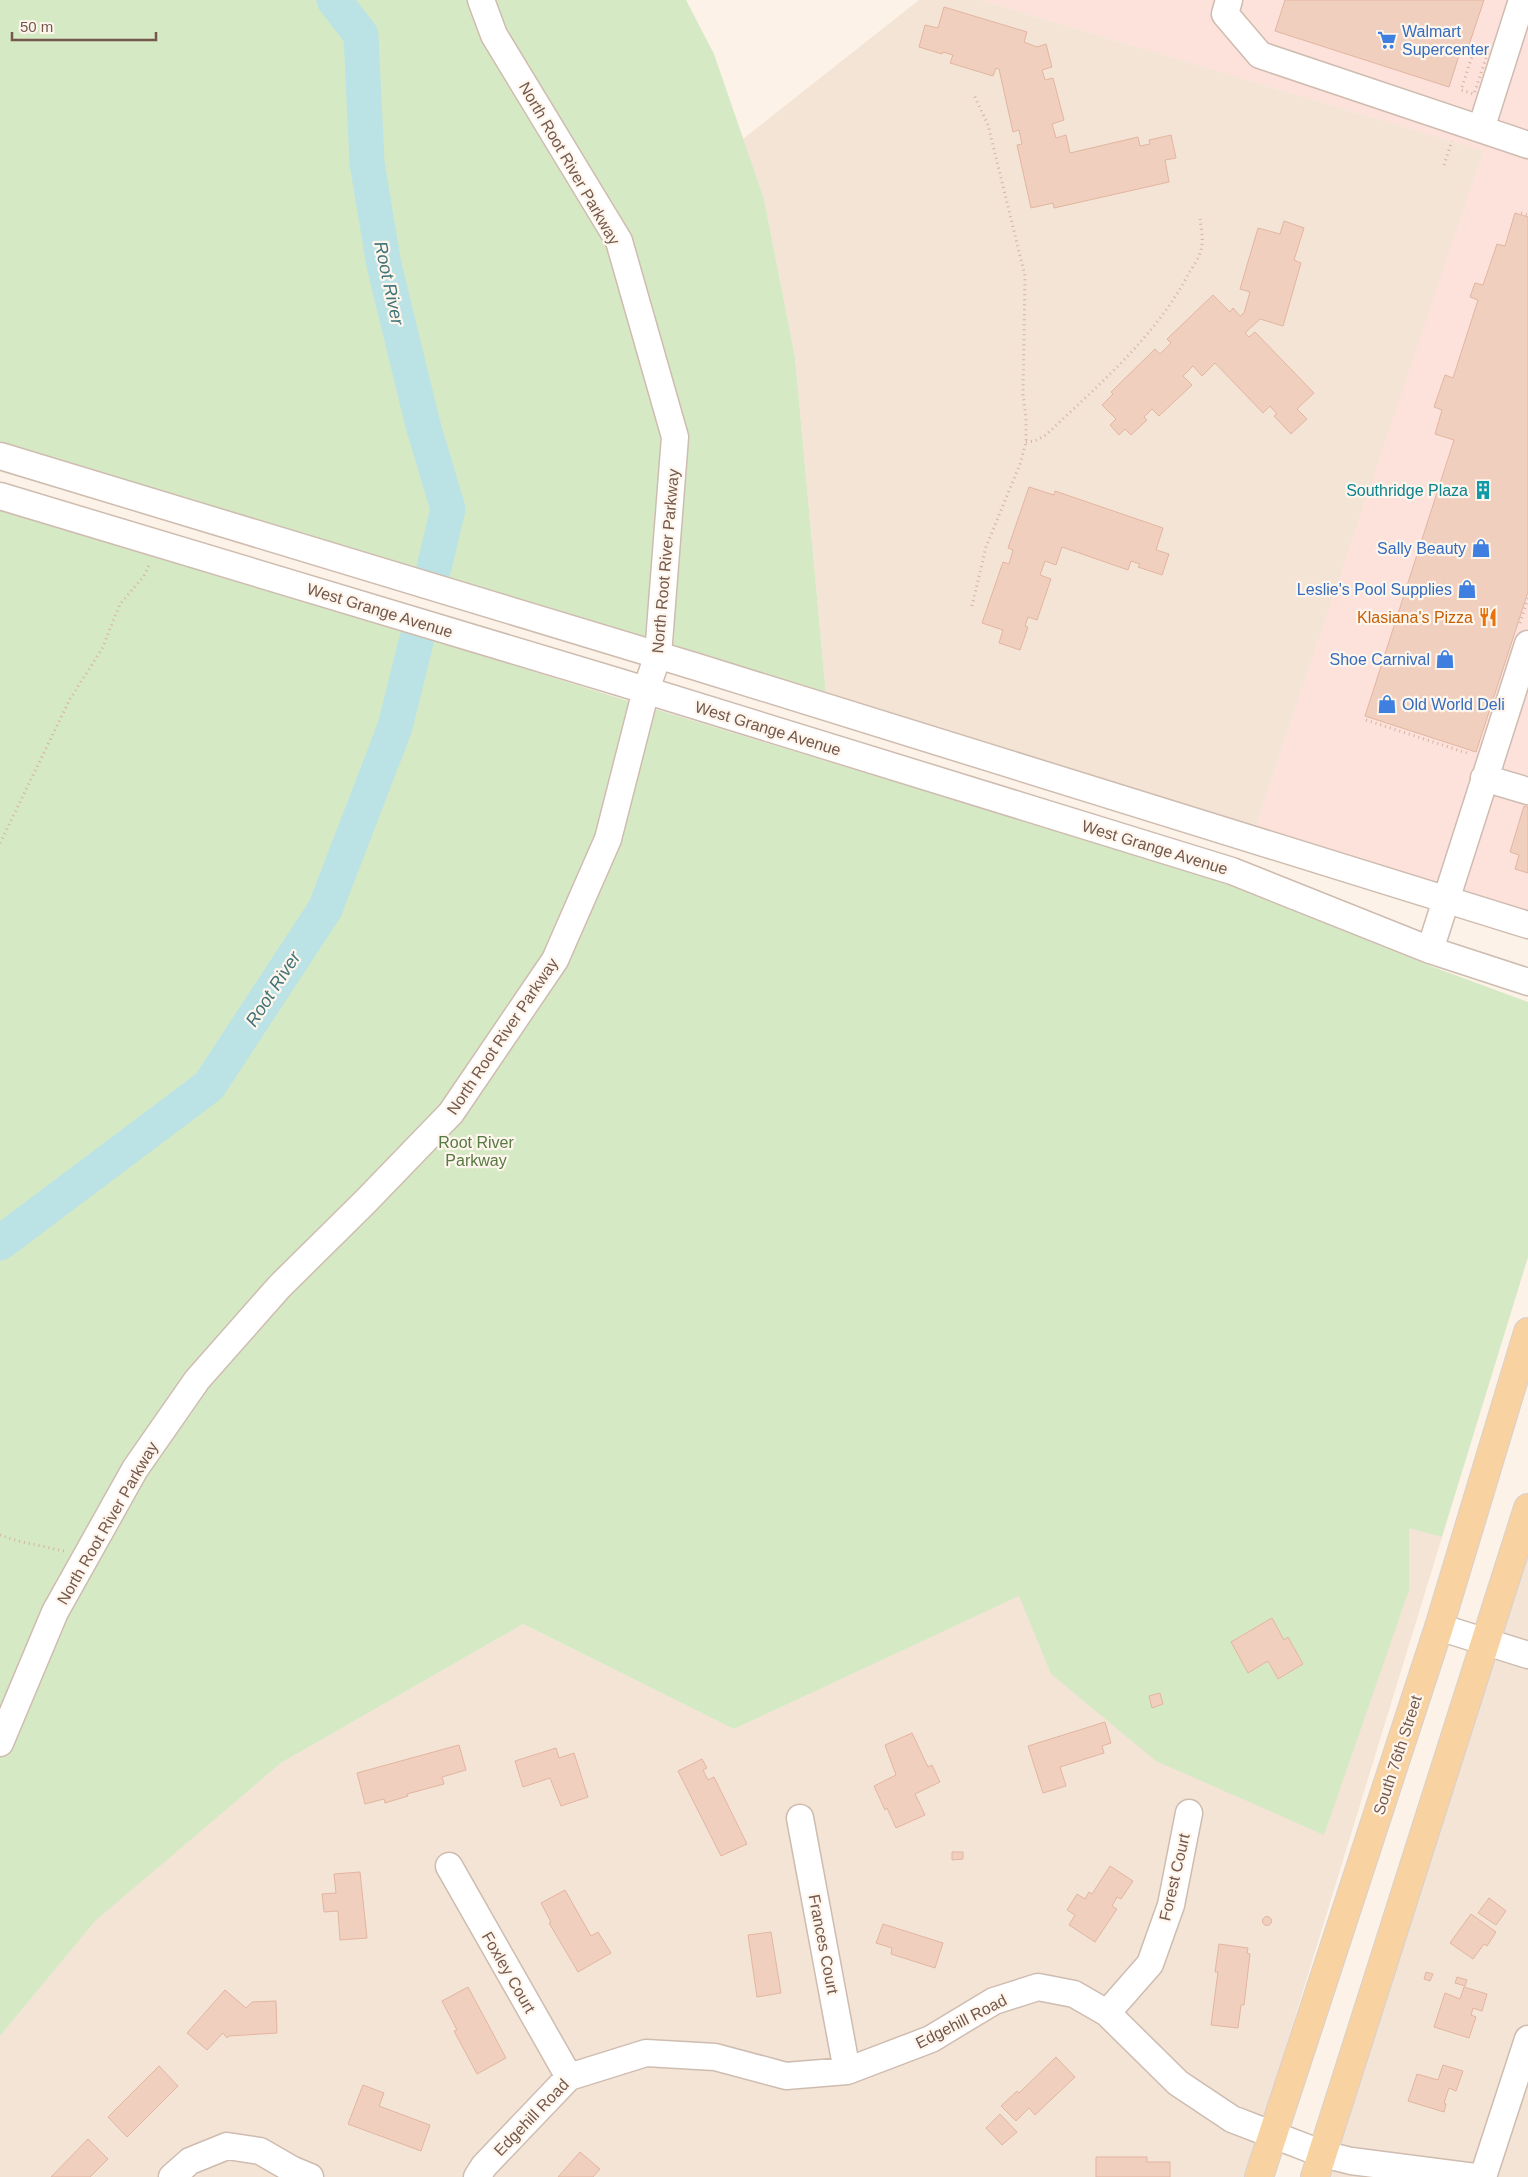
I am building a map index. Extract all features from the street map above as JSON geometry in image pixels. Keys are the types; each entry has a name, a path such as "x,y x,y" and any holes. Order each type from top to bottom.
{"main road":[{"name":"South 76th Street","path":"1260,2177 1272,2135 1438,1627 1528,1332"},
{"path":"1319,2165 1487,1642 1528,1508"}],"street":[{"name":"North Root River Parkway","path":"0,1744 55,1612 135,1469 197,1380 280,1286 365,1202 451,1112 555,960 608,839 646,690 658,655 675,437 619,241 494,35 481,0"},
{"path":"1229,0 1224,14 1260,55 1528,145"},
{"path":"1481,129 1522,0"},
{"path":"0,456 658,655 1528,925"},
{"name":"West Grange Avenue","path":"0,496 646,690 1232,871 1430,950 1528,982"},
{"path":"414,620 426,585"},
{"path":"1430,950 1481,767 1520,697 1523,636"},
{"path":"1481,767 1528,791"},
{"path":"1438,1627 1528,1655"},
{"name":"Forest Court","path":"1107,2013 1150,1964 1171,1905 1188,1813"},
{"name":"Frances Court","path":"800,1818 847,2071"},
{"name":"Foxley Court","path":"449,1866 569,2077"},
{"name":"Edgehill Road","path":"477,2177 484,2166 569,2077 646,2053 715,2056 786,2076 847,2071 930,2039 994,2001 1038,1987 1074,1994 1107,2013 1178,2083 1232,2119 1272,2135 1319,2165 1351,2161 1475,2177"},
{"path":"1483,2177 1528,2039"},
{"path":"172,2177 190,2161 227,2146 260,2151 293,2170 310,2177"}],"path":[{"path":"972,606 986,547 1016,475 1026,442 1026,418 1023,395 1025,276 988,126 974,95"},
{"path":"1444,164 1452,140"},
{"path":"1521,213 1528,215"},
{"path":"1026,442 1035,441 1046,435 1141,344 1160,320 1180,290 1200,253 1202,246 1200,218"},
{"path":"0,843 70,699 102,649 120,604 144,576 160,545"},
{"path":"1523,636 1528,598"},
{"path":"1366,720 1481,767"},
{"path":"0,1535 18,1541 86,1556"}],"shaded area":[{"path":"919,0 980,0 1484,151 1256,825 826,695 795,357 764,199 743,139"},
{"path":"980,0 1528,0 1528,913 1411,877 1256,825 1483,151"},
{"path":"1260,1483 1442,1537 1246,2177 0,2177 0,2036 97,1918 281,1763 523,1624 734,1729"},
{"path":"1528,1551 1528,2177 1331,2177 1487,1679"}],"green space":[{"path":"0,0 686,0 714,54 764,199 795,357 826,695 0,446"},
{"name":"Root River Parkway","path":"0,504 612,696 1221,881 1428,965 1528,1002 1528,1257 1442,1537 1409,1528 1409,1590 1324,1835 1156,1761 1051,1674 1019,1596 734,1729 523,1624 281,1763 95,1921 0,2036"}],"building":[{"name":"Walmart Supercenter","path":"1285,0 1484,0 1467,51 1461,49 1449,87 1275,31"},
{"path":"944,7 1027,32 1024,42 1037,47 1046,44 1052,67 1042,70 1045,80 1053,78 1064,120 1052,124 1056,138 1066,135 1070,153 1138,137 1140,146 1150,144 1149,140 1171,135 1176,158 1165,160 1169,182 1054,208 1053,203 1031,208 1017,145 1022,144 1019,130 1013,132 999,69 996,68 993,76 950,63 953,55 943,52 942,54 919,47 925,25 938,28"},
{"name":"Southridge Plaza","path":"1515,213 1528,217 1528,592 1476,752 1365,716 1454,440 1435,434 1442,410 1434,407 1445,375 1453,378 1478,300 1470,297 1475,283 1483,285 1497,244 1505,246"},
{"path":"1284,221 1304,228 1294,260 1301,263 1283,326 1260,319 1245,333 1249,337 1255,332 1314,393 1297,409 1307,419 1291,434 1274,416 1277,414 1270,406 1263,413 1215,363 1202,376 1193,366 1183,376 1192,385 1159,416 1152,409 1144,417 1147,420 1131,435 1125,429 1119,435 1110,425 1116,419 1102,405 1113,394 1111,392 1155,349 1160,354 1171,343 1167,339 1213,295 1230,312 1233,308 1240,316 1244,313 1250,292 1240,289 1258,228 1280,234"},
{"path":"1029,487 1054,495 1055,491 1163,528 1156,550 1169,554 1162,575 1138,567 1140,564 1131,561 1128,570 1062,547 1056,565 1045,561 1040,575 1051,579 1037,620 1028,617 1025,626 1028,627 1020,650 999,643 1003,630 982,623 1003,562 1009,564 1013,550 1008,548"},
{"path":"1524,806 1528,807 1528,873 1515,869 1519,855 1510,852"},
{"path":"1272,1618 1284,1640 1288,1637 1303,1664 1278,1679 1268,1661 1248,1673 1231,1642"},
{"path":"1160,1693 1163,1704 1152,1708 1149,1696"},
{"path":"1105,1722 1111,1743 1102,1746 1104,1753 1060,1767 1066,1786 1043,1793 1028,1746"},
{"path":"912,1733 928,1767 932,1765 940,1782 915,1794 925,1815 896,1828 874,1786 896,1775 885,1745"},
{"path":"459,1745 466,1770 442,1777 444,1784 407,1794 408,1796 385,1803 384,1799 365,1804 357,1773"},
{"path":"556,1748 559,1758 574,1753 588,1797 561,1806 550,1778 523,1787 515,1761"},
{"path":"702,1759 707,1768 703,1770 708,1780 714,1777 747,1844 721,1856 678,1771"},
{"path":"952,1852 963,1852 963,1859 952,1860"},
{"path":"1110,1866 1133,1881 1121,1899 1117,1897 1112,1906 1117,1909 1095,1942 1069,1925 1075,1915 1067,1910 1077,1894 1085,1899 1089,1892 1092,1894"},
{"path":"360,1872 367,1938 340,1940 338,1911 324,1912 322,1894 336,1893 334,1874"},
{"path":"565,1890 591,1936 598,1932 611,1953 578,1972 549,1923 551,1922 541,1903"},
{"path":"1489,1898 1506,1911 1496,1925 1478,1913"},
{"path":"1471,1914 1496,1932 1487,1946 1484,1944 1473,1959 1450,1943"},
{"path":"1267,1917 1271,1921 1267,1925 1263,1921"},
{"path":"883,1924 943,1943 935,1968 891,1954 892,1948 876,1943"},
{"path":"771,1932 781,1993 757,1997 748,1935"},
{"path":"1219,1944 1248,1948 1247,1953 1250,1954 1244,2005 1241,2005 1238,2028 1211,2025 1218,1972 1215,1972"},
{"path":"1426,1972 1433,1974 1430,1981 1424,1979"},
{"path":"1457,1977 1467,1980 1465,1986 1455,1983"},
{"path":"468,1987 506,2058 477,2074 454,2031 457,2030 442,2001"},
{"path":"1464,1987 1487,1994 1482,2011 1473,2008 1471,2015 1476,2017 1469,2038 1434,2027 1445,1993 1460,1999"},
{"path":"225,1990 246,2008 252,2002 276,2001 277,2033 229,2036 227,2038 223,2033 207,2050 187,2033"},
{"path":"1056,2057 1075,2077 1035,2115 1029,2108 1016,2121 1001,2106 1017,2091 1019,2093"},
{"path":"1443,2065 1463,2071 1456,2091 1449,2088 1444,2103 1446,2104 1444,2112 1408,2101 1417,2074 1438,2080"},
{"path":"159,2066 178,2086 127,2137 108,2117"},
{"path":"363,2085 384,2093 379,2106 430,2125 421,2151 348,2124"},
{"path":"1000,2114 1017,2132 1002,2145 986,2128"},
{"path":"88,2139 108,2159 90,2177 51,2177"},
{"path":"580,2152 600,2169 593,2177 558,2177"},
{"path":"1096,2157 1147,2157 1147,2162 1170,2162 1170,2177 1096,2177"}],"waterway":[{"name":"Root River","path":"334,0 361,35 367,163 384,265 423,425 448,509 434,568"},
{"name":"Root River","path":"0,1243 209,1086 325,909 395,727 416,642"}],"place":[{"name":"Walmart Supercenter","path":"1387,40"},
{"name":"Southridge Plaza","path":"1483,490"},
{"name":"Sally Beauty","path":"1481,548"},
{"name":"Leslie's Pool Supplies","path":"1467,589"},
{"name":"Klasiana's Pizza","path":"1488,617"},
{"name":"Shoe Carnival","path":"1445,659"},
{"name":"Old World Deli","path":"1387,704"}]}
